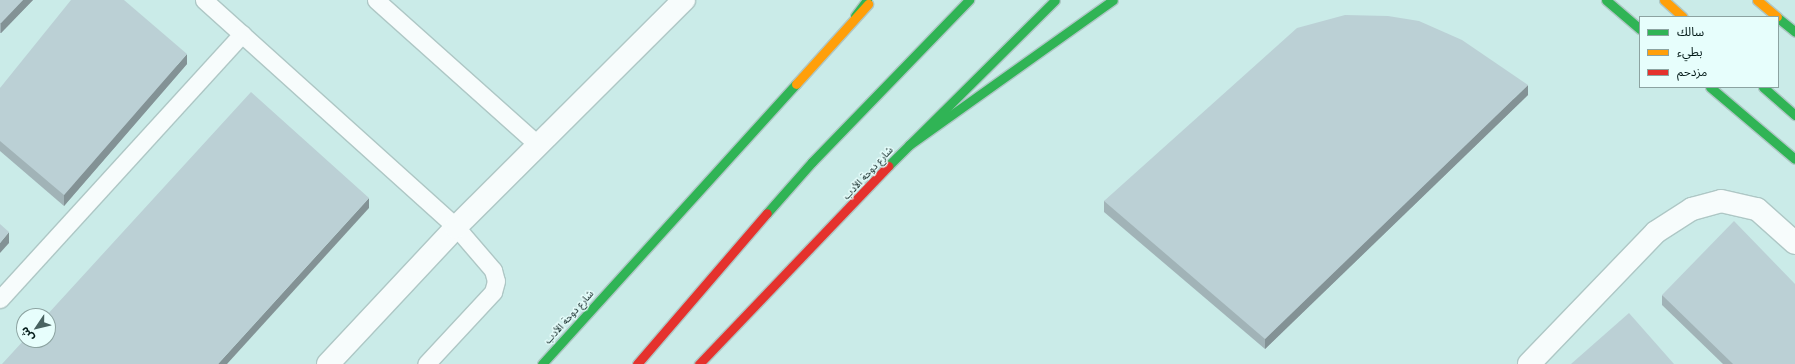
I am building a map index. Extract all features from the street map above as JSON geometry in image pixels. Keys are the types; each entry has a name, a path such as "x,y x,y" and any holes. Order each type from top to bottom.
{"main road":[{"path":"855,16 867,0"},
{"name":"شارع دوحة الأدب","path":"542,364 855,16 872,0"},
{"path":"637,364 812,162 969,0"},
{"name":"شارع دوحة الأدب","path":"699,364 909,145 1055,0"},
{"path":"909,145 1113,0"},
{"path":"1606,0 1639,27"},
{"path":"1664,0 1682,16"},
{"path":"1757,0 1777,16"},
{"path":"1779,18 1795,32"},
{"path":"1711,88 1795,159"},
{"path":"1764,88 1795,115"}],"street":[{"path":"328,364 456,227 684,0"},
{"path":"1529,364 1656,232 1692,209 1721,201 1757,209 1795,243"}],"lane":[{"path":"204,0 456,227 484,257 493,270 496,280 493,292 486,302 426,364"},
{"path":"376,0 538,145"},
{"path":"0,299 242,34"}],"building":[{"path":"0,0 23,0 1,23 0,23"},
{"path":"71,0 124,0 187,54 64,195 0,141 0,88"},
{"path":"1345,15 1388,16 1419,21 1462,40 1528,85 1265,339 1104,201 1297,28"},
{"path":"251,92 369,198 218,364 2,364 17,348 56,348 56,308 53,308"},
{"path":"1734,221 1795,284 1795,364 1733,364 1662,295"},
{"path":"0,224 9,232 0,243"},
{"path":"1629,313 1674,364 1571,364"}],"traffic: fast":[{"path":"855,16 867,0"},
{"path":"767,213 812,162 969,0"},
{"path":"888,166 1055,0"},
{"path":"909,145 1113,0"},
{"path":"1606,0 1639,28"},
{"path":"1779,19 1795,32"},
{"path":"542,364 796,84"},
{"path":"1711,88 1795,159"},
{"path":"1764,88 1795,115"}],"traffic: slow":[{"path":"1664,0 1682,16"},
{"path":"1757,0 1776,16"},
{"path":"796,84 868,4"}],"traffic: jam":[{"path":"699,364 888,166"},
{"path":"637,364 767,213"}]}
